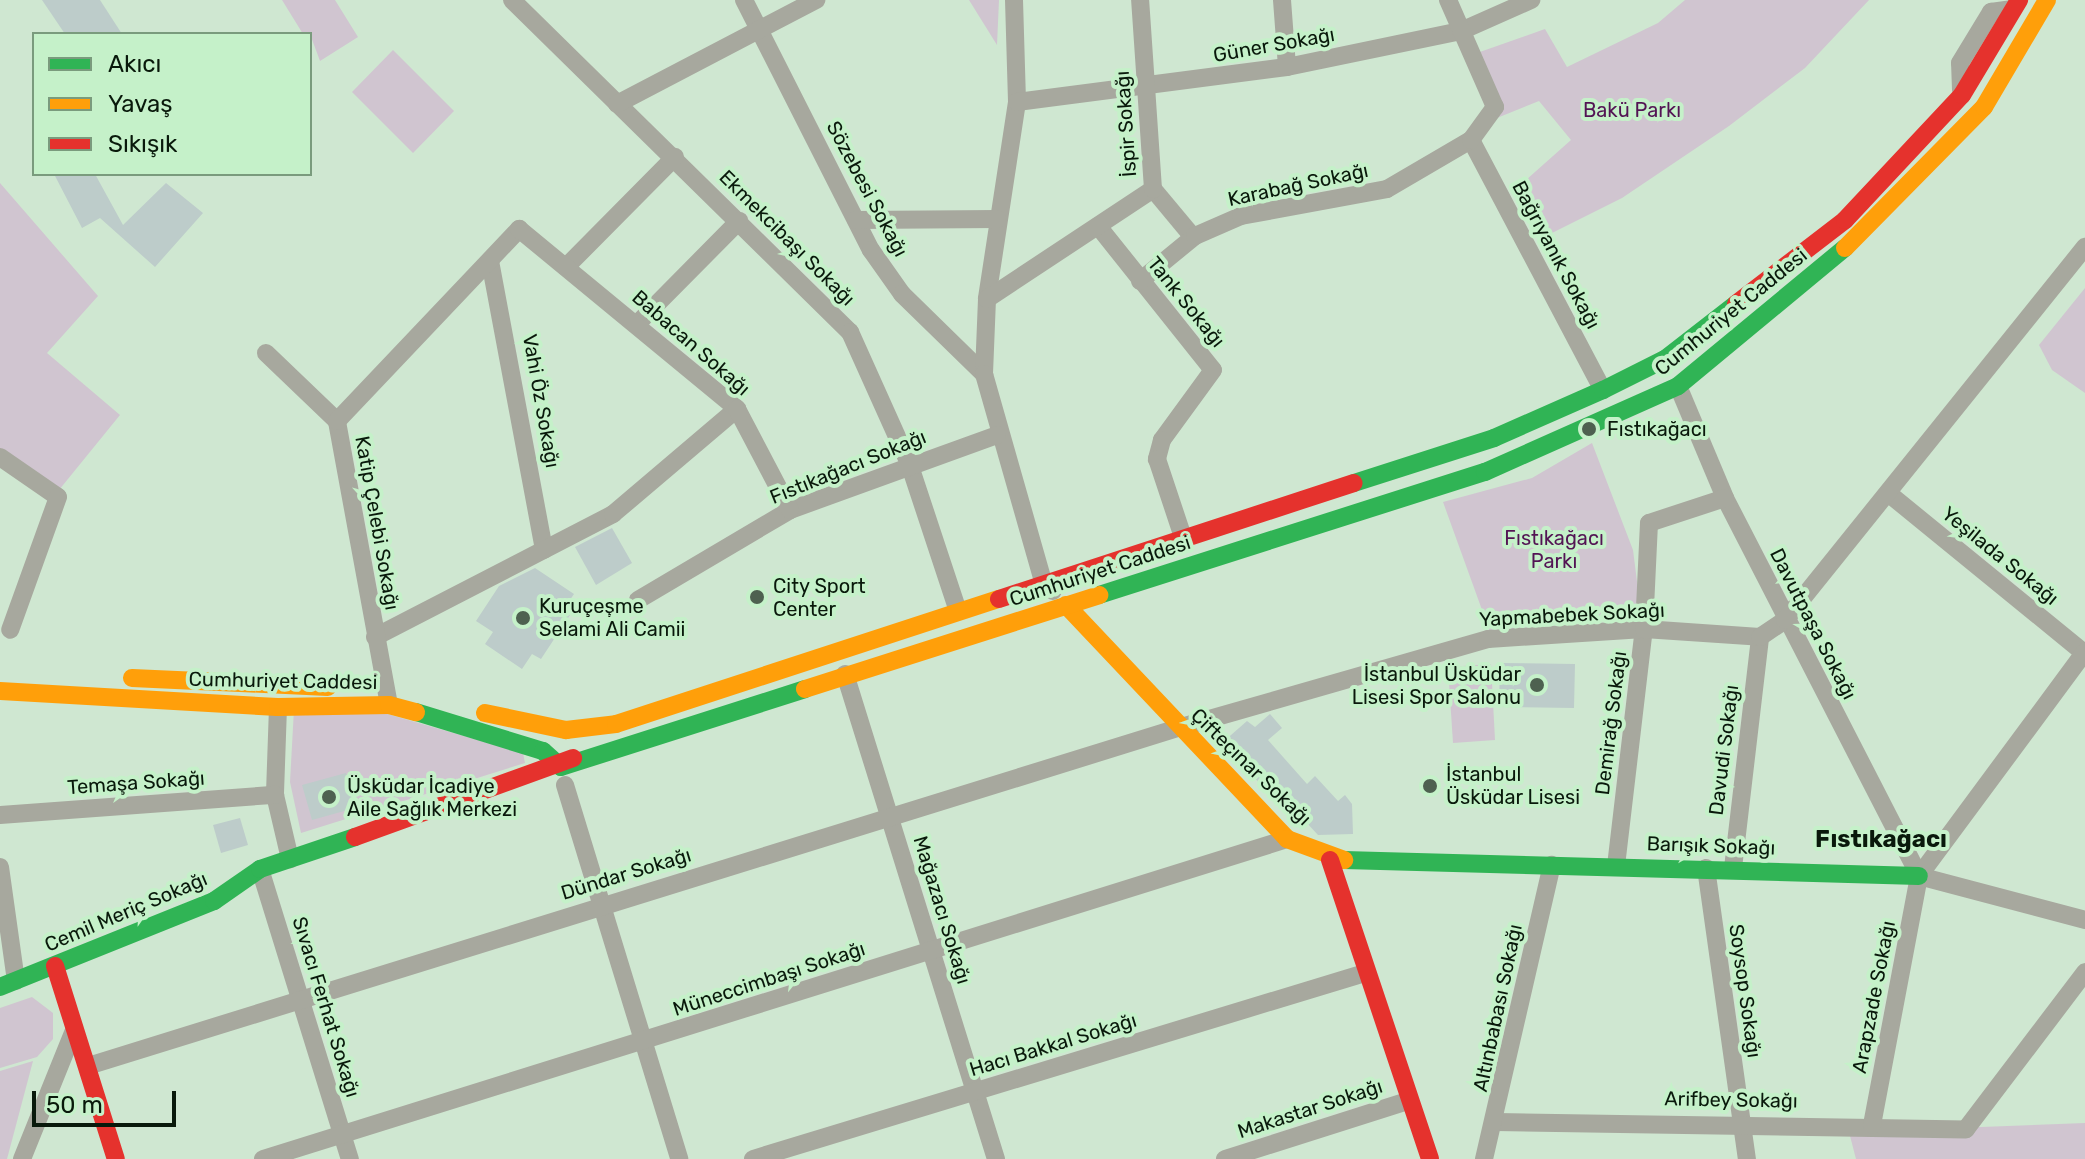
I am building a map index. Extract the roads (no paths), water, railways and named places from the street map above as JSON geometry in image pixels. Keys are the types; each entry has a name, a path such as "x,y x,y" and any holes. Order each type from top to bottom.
{"main road":[{"name":"Cumhuriyet Caddesi","path":"0,691 278,707 386,697 543,751 563,776 845,674 1485,472 1678,386 1867,229 1974,118 2047,0"},
{"name":"Cumhuriyet Caddesi","path":"0,671 386,697 566,730 616,724 1043,581 1494,438 1665,359 1845,220 1962,95 2016,4"},
{"name":"Çifteçınar Sokağı","path":"1066,605 1178,728 1287,839 1330,860"},
{"name":"Cemil Meriç Sokağı","path":"8,984 214,901 260,869 563,776 616,724"},
{"name":"Barışık Sokağı","path":"1330,860 1733,868 1919,876"},
{"path":"1330,860 1365,973 1430,1159"},
{"path":"55,966 116,1159"}],"street":[{"name":"Sözebesi Sokağı","path":"744,0 856,220 902,294 984,374"},
{"path":"617,104 816,0"},
{"path":"1014,0 1017,102 987,299 984,374 997,435 1043,581 1066,605"},
{"name":"İspir Sokağı","path":"987,299 1153,189 1140,0"},
{"path":"1282,0 1287,67"},
{"path":"1448,0 1461,31"},
{"name":"Güner Sokağı","path":"1017,102 1145,88 1287,67 1461,31 1531,0"},
{"name":"Ekmekcibaşı Sokağı","path":"520,2 617,104 675,157 850,332 909,463 958,611"},
{"name":"Karabağ Sokağı","path":"1140,281 1193,237 1241,216 1387,189 1471,140 1495,107 1461,31"},
{"name":"Bağrıyanık Sokağı","path":"1471,140 1603,390"},
{"path":"566,267 675,157"},
{"path":"1153,189 1193,237"},
{"path":"856,220 997,219"},
{"path":"638,323 739,221"},
{"name":"Tank Sokağı","path":"1098,226 1213,370 1162,440 1157,459 1183,537"},
{"name":"Babacan Sokağı","path":"519,229 638,323 737,409 790,510"},
{"name":"Katip Çelebi Sokağı","path":"386,697 337,421 519,229"},
{"path":"1760,637 1785,620 2085,247"},
{"name":"Vahi Öz Sokağı","path":"490,261 544,550"},
{"path":"266,353 337,421"},
{"name":"Davutpaşa Sokağı","path":"1678,386 1725,498 1785,620 1919,876"},
{"path":"375,637 613,514 737,409"},
{"name":"Fıstıkağacı Sokağı","path":"638,600 790,510 909,463 997,435"},
{"path":"1,460 58,497 10,630"},
{"name":"Yeşilada Sokağı","path":"1888,493 2085,653"},
{"name":"Demirağ Sokağı","path":"1616,866 1644,629 1649,523 1725,498"},
{"name":"Yapmabebek Sokağı","path":"1178,728 1488,639 1644,629 1760,637"},
{"name":"Davudi Sokağı","path":"1733,868 1760,637"},
{"path":"1919,876 2085,653"},
{"name":"Mağazacı Sokağı","path":"845,674 996,1159"},
{"path":"278,707 275,795 290,859"},
{"name":"Dündar Sokağı","path":"88,1066 298,998 1178,728"},
{"path":"563,776 679,1159"},
{"name":"Temaşa Sokağı","path":"0,815 275,795"},
{"name":"Müneccimbaşı Sokağı","path":"263,1159 646,1042 1287,839"},
{"name":"Altınbabası Sokağı","path":"1484,1159 1496,1122 1552,865"},
{"path":"0,867 8,984"},
{"name":"Soysop Sokağı","path":"1706,868 1747,1159"},
{"name":"Sıvacı Ferhat Sokağı","path":"260,869 350,1159"},
{"name":"Barışık Sokağı","path":"1919,876 2085,920"},
{"name":"Arapzade Sokağı","path":"1872,1125 1919,876"},
{"name":"Arifbey Sokağı","path":"1496,1122 1741,1121 1966,1129 2085,972"},
{"name":"Hacı Bakkal Sokağı","path":"753,1159 1365,973"},
{"path":"22,1159 74,1030"},
{"name":"Makastar Sokağı","path":"1225,1159 1408,1101"}],"place":[{"name":"Fıstıkağacı","path":"1589,429"},
{"name":"City Sport Center","path":"757,597"},
{"name":"Kuruçeşme Selami Ali Camii","path":"523,618"},
{"name":"İstanbul Üsküdar Lisesi Spor Salonu","path":"1537,685"},
{"name":"İstanbul Üsküdar Lisesi","path":"1430,786"},
{"name":"Üsküdar İcadiye Aile Sağlık Merkezi","path":"329,797"}],"district":[{"name":"Fıstıkağacı","path":"1881,840"}],"park label":[{"name":"Bakü Parkı","path":"1632,110"},
{"name":"Fıstıkağacı Parkı","path":"1554,550"}]}
